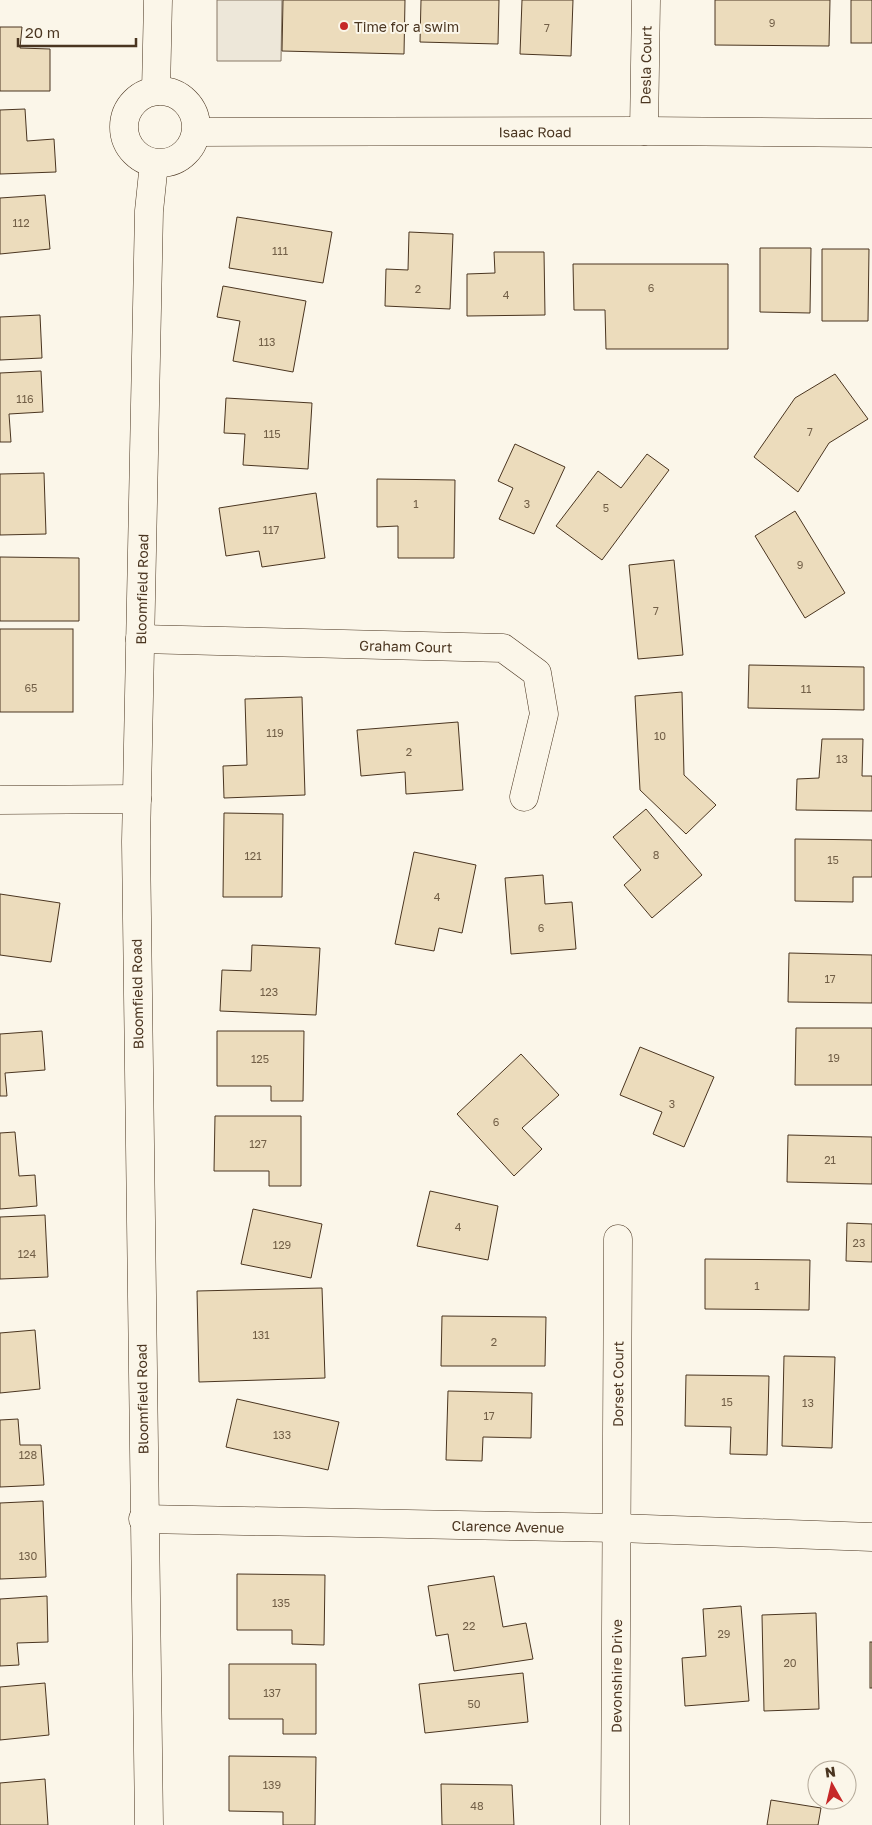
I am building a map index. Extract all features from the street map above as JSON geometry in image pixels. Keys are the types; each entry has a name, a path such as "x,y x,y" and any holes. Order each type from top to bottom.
{"street":[{"path":"156,91 158,0"},
{"name":"Desla Court","path":"644,131 646,0"},
{"path":"156,91 167,91 177,94 186,101 195,115 197,132 194,143 187,153 177,160 166,164 154,164 144,160 130,148 126,140 124,122 127,113 138,98 156,91"},
{"name":"Isaac Road","path":"197,132 644,131 872,133"},
{"name":"Bloomfield Road","path":"149,1825 136,842 149,211 154,164"},
{"name":"Graham Court","path":"140,639 503,648 537,673 544,714 524,797"},
{"path":"0,800 137,799"},
{"name":"Dorset Court","path":"618,1239 618,1528"},
{"name":"Clarence Avenue","path":"144,1519 618,1528 872,1537"},
{"name":"Devonshire Drive","path":"615,1825 618,1528"}],"shaded area":[{"path":"217,0 282,0 281,61 217,61"}],"building":[{"name":"Time for a swim","path":"283,0 405,0 404,54 282,51"},
{"path":"421,0 499,0 498,44 420,42"},
{"path":"522,0 573,0 571,56 520,54"},
{"path":"715,0 830,0 829,46 715,45"},
{"path":"851,0 872,0 872,43 851,43"},
{"path":"0,27 22,27 20,48 50,49 50,91 0,91"},
{"path":"25,109 27,141 54,139 56,172 0,174 0,110"},
{"path":"45,195 50,249 0,254 0,198"},
{"path":"237,217 332,232 323,283 229,268"},
{"path":"409,232 453,234 450,309 385,306 386,269 408,270"},
{"path":"760,248 811,248 810,313 760,312"},
{"path":"822,249 869,249 868,321 822,321"},
{"path":"494,252 544,252 545,315 467,316 467,274 495,273"},
{"path":"573,264 728,264 728,349 606,349 605,310 574,310"},
{"path":"223,286 306,301 293,372 233,361 240,321 217,317"},
{"path":"40,315 42,358 0,360 0,317"},
{"path":"41,371 43,412 9,414 11,442 0,442 0,373"},
{"path":"835,374 868,419 829,443 798,492 754,457 795,398"},
{"path":"226,398 312,403 308,469 243,465 245,434 224,433"},
{"path":"515,444 565,467 534,534 499,519 513,488 498,481"},
{"path":"647,454 669,470 602,560 556,526 598,471 621,488"},
{"path":"44,473 46,534 0,535 0,474"},
{"path":"377,479 455,480 454,558 398,558 398,526 377,527"},
{"path":"316,493 325,558 262,567 259,551 226,556 219,508"},
{"path":"795,511 845,593 805,618 755,536"},
{"path":"0,557 79,558 79,621 0,621"},
{"path":"674,560 683,655 638,659 629,565"},
{"path":"0,629 73,629 73,712 0,712"},
{"path":"749,665 864,667 864,710 748,708"},
{"path":"682,692 684,775 716,805 686,834 640,790 635,696"},
{"path":"302,697 305,795 224,798 223,766 247,765 245,699"},
{"path":"458,722 463,790 406,794 405,772 361,776 357,730"},
{"path":"822,739 863,739 862,776 872,776 872,811 796,810 797,779 819,778"},
{"path":"646,809 702,875 652,918 624,885 641,870 613,837"},
{"path":"224,813 283,814 282,897 223,897"},
{"path":"795,839 872,840 872,877 853,877 853,902 795,901"},
{"path":"414,852 476,865 462,933 439,928 434,951 395,944"},
{"path":"543,875 545,904 572,902 576,949 511,954 505,878"},
{"path":"0,894 60,903 51,962 0,955"},
{"path":"252,945 320,948 316,1015 220,1011 222,970 251,971"},
{"path":"789,953 872,955 872,1003 788,1002"},
{"path":"796,1028 872,1028 872,1085 795,1085"},
{"path":"42,1031 45,1070 5,1073 7,1096 0,1096 0,1034"},
{"path":"217,1031 304,1031 303,1101 271,1101 271,1086 217,1086"},
{"path":"640,1047 714,1077 684,1147 653,1134 662,1112 620,1095"},
{"path":"521,1054 559,1095 522,1128 542,1149 514,1176 457,1114"},
{"path":"215,1116 301,1116 301,1186 269,1186 269,1171 214,1171"},
{"path":"15,1132 19,1176 35,1175 37,1206 0,1209 0,1133"},
{"path":"788,1135 872,1137 872,1184 787,1182"},
{"path":"430,1191 498,1206 488,1260 417,1246"},
{"path":"253,1209 322,1224 311,1278 241,1264"},
{"path":"45,1215 48,1277 0,1279 0,1217"},
{"path":"847,1223 872,1224 872,1262 846,1261"},
{"path":"705,1259 810,1260 809,1310 705,1309"},
{"path":"322,1288 325,1378 199,1382 197,1291"},
{"path":"442,1316 546,1317 545,1366 441,1366"},
{"path":"35,1330 40,1389 0,1393 0,1333"},
{"path":"784,1356 835,1357 832,1448 782,1446"},
{"path":"686,1375 769,1376 767,1455 730,1454 731,1427 685,1426"},
{"path":"448,1391 532,1393 531,1438 483,1437 482,1461 446,1460"},
{"path":"237,1399 339,1422 328,1470 226,1447"},
{"path":"18,1419 20,1445 41,1445 44,1485 0,1487 0,1420"},
{"path":"43,1501 46,1577 0,1579 0,1503"},
{"path":"237,1574 325,1575 324,1645 292,1644 292,1630 237,1630"},
{"path":"494,1576 503,1627 526,1623 533,1659 454,1671 448,1634 436,1636 428,1586"},
{"path":"47,1596 48,1642 17,1643 19,1665 0,1666 0,1599"},
{"path":"741,1606 749,1701 685,1706 682,1658 706,1656 703,1609"},
{"path":"816,1613 819,1709 764,1711 762,1615"},
{"path":"870,1642 872,1642 872,1688 870,1688"},
{"path":"229,1664 316,1664 316,1734 283,1734 283,1719 229,1719"},
{"path":"523,1673 528,1722 425,1733 419,1684"},
{"path":"45,1683 49,1735 0,1740 0,1687"},
{"path":"229,1756 316,1757 315,1825 283,1825 283,1812 229,1811"},
{"path":"45,1779 48,1825 0,1825 0,1783"},
{"path":"441,1784 512,1785 514,1825 442,1825"},
{"path":"771,1800 807,1806 807,1810 821,1810 818,1825 767,1825"}],"place":[{"name":"Time for a swim","path":"344,26"}]}
